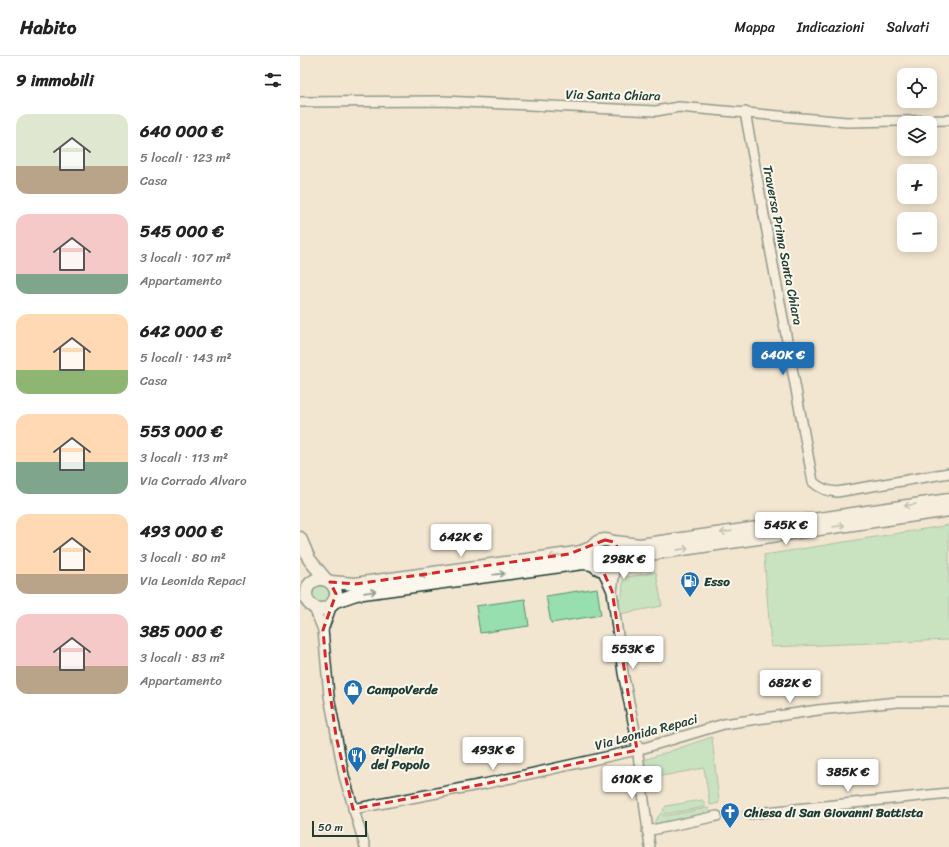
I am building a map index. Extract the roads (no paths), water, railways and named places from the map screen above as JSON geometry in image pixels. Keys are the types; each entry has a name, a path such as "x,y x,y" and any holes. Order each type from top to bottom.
{"street":[{"name":"Via Santa Chiara","path":"300,102 443,101 516,103 593,109 656,111 679,107 847,122 949,120"},
{"name":"Traversa Prima Santa Chiara","path":"745,112 813,482 819,488 837,492 949,473"},
{"path":"306,586 317,579 355,584 569,554 581,552 592,547 596,543 605,540 640,545 949,500"},
{"path":"308,605 327,608 333,602 356,594 548,568 598,566 611,568 617,564 642,555 949,510"},
{"path":"300,538 309,558 335,590 333,602 323,630 328,688 336,736 353,809 365,847"},
{"path":"614,542 619,550 612,591 623,673 635,730 650,847"},
{"path":"592,547 590,555 612,591"},
{"path":"309,558 306,596 308,605 323,630"},
{"name":"Via Leonida Repaci","path":"353,809 484,784 637,750 724,724 818,710 898,702 949,702"},
{"path":"748,814 949,793"},
{"path":"647,830 717,816"}],"place":[{"name":"Esso","path":"690,598"},
{"name":"CampoVerde","path":"353,706"},
{"name":"Griglieria del Popolo","path":"357,773"},
{"name":"Chiesa di San Giovanni Battista","path":"730,829"}]}
